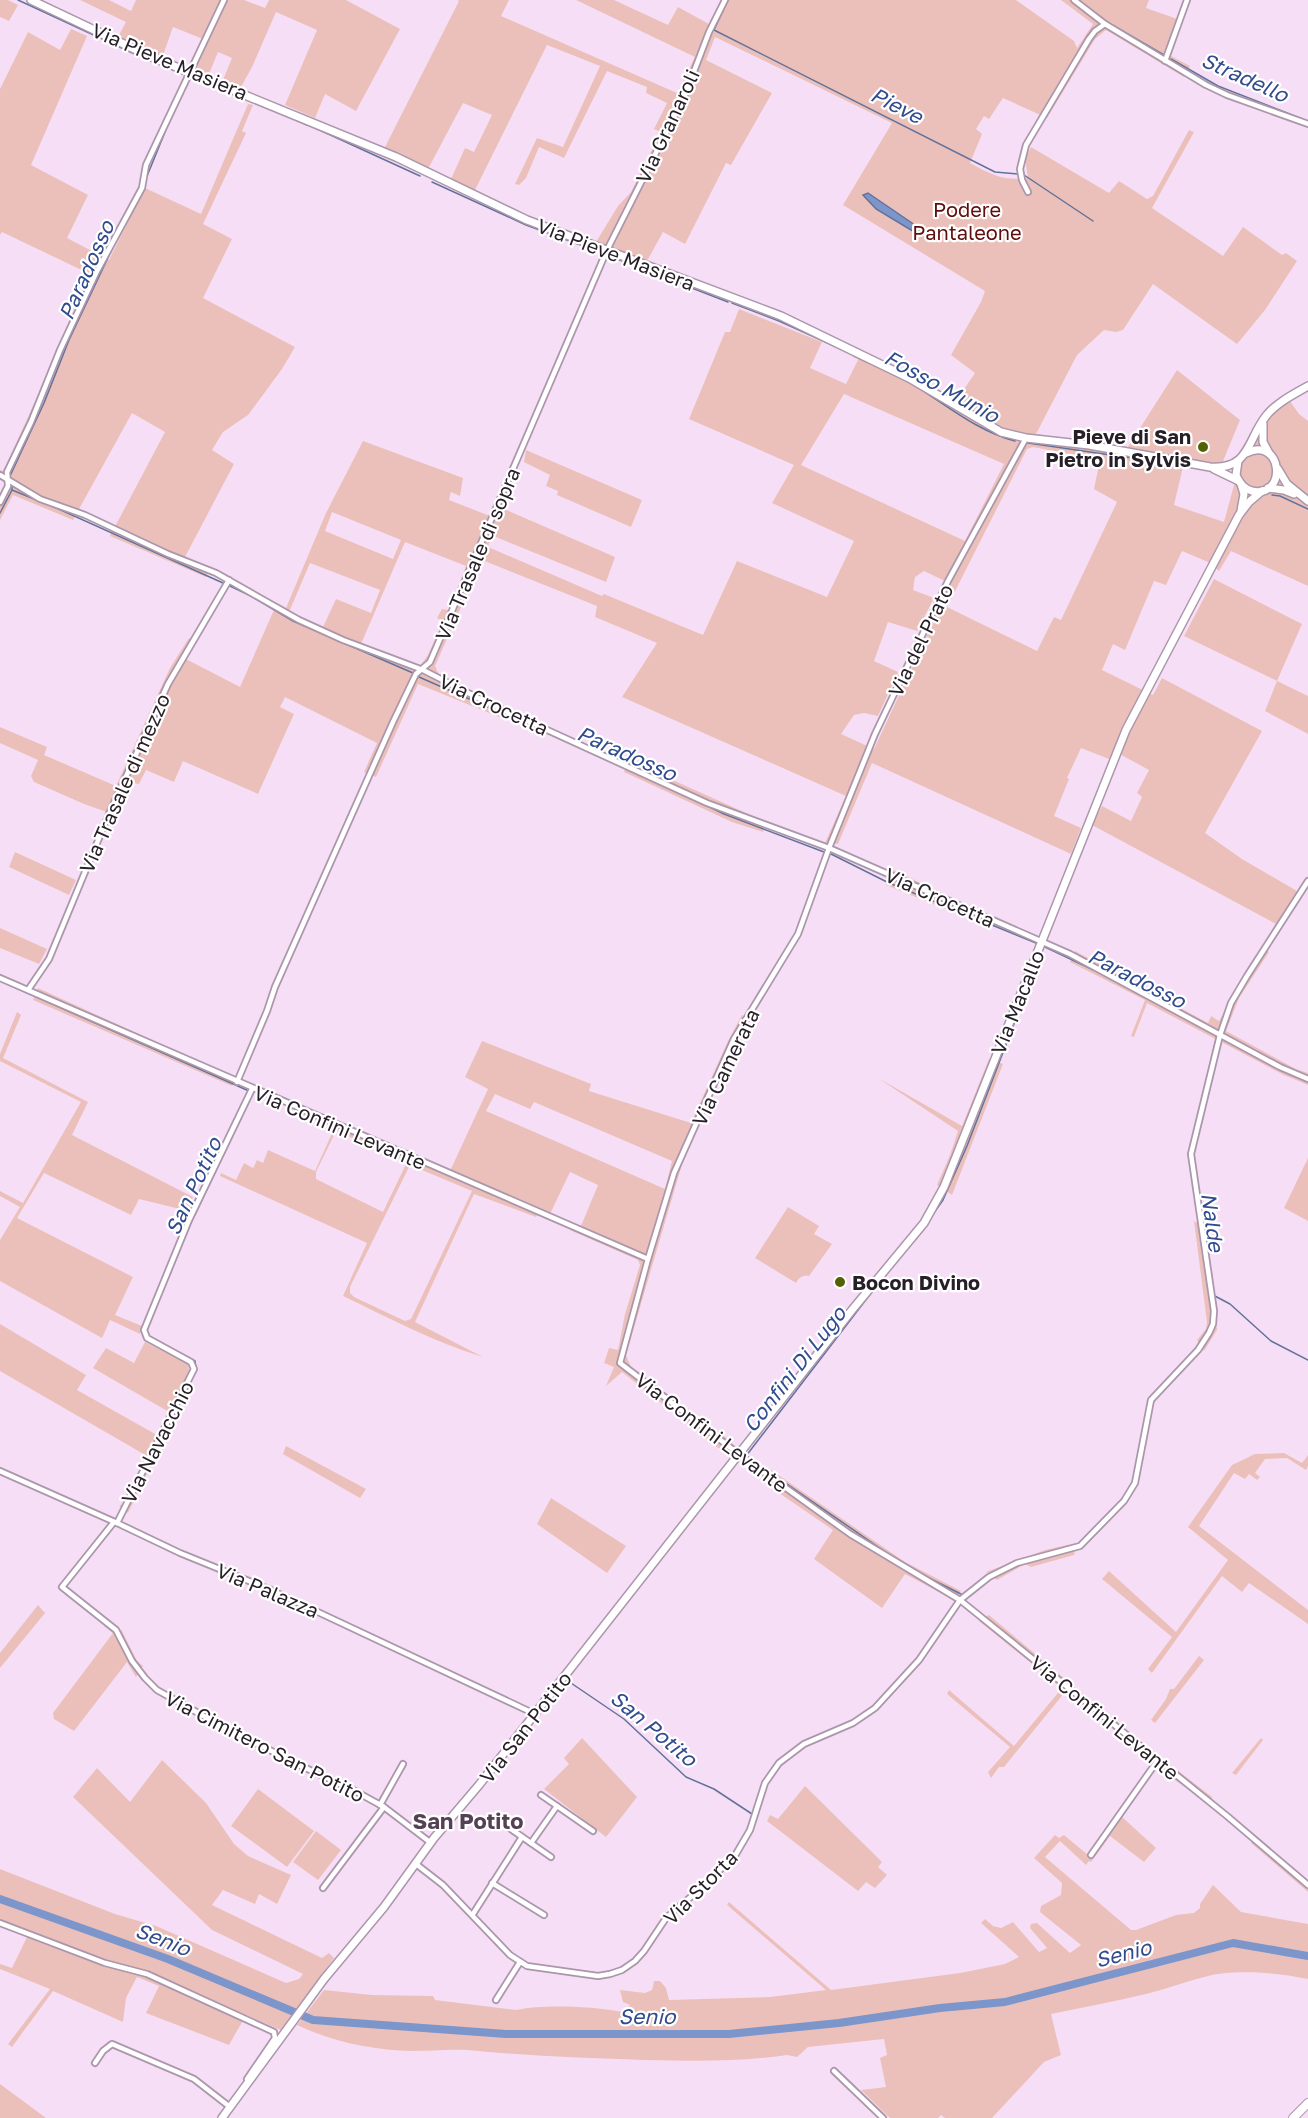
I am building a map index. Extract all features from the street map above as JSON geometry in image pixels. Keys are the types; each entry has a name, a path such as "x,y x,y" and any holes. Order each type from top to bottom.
{"main road":[{"path":"1293,2118 1308,2103"}],"street":[{"name":"Via Pieve Masiera","path":"31,0 147,55 396,157 527,220 782,316 909,378 1001,432 1210,467 1225,468 1238,461"},
{"path":"0,502 8,486 7,472 31,422 60,350 96,273 142,188 146,165 224,0"},
{"name":"Via Granaroli","path":"607,250 685,95 709,32 725,0"},
{"path":"1074,0 1105,24 1206,86 1308,124"},
{"path":"1166,61 1187,0"},
{"path":"1028,192 1020,169 1026,146 1089,39 1105,24"},
{"name":"Via Trasale di sopra","path":"237,1082 275,987 393,722 416,674 430,662 440,641 607,250"},
{"path":"1240,482 1236,469 1238,461 1250,446 1264,419 1276,407 1308,386"},
{"path":"1264,419 1263,442 1273,457 1283,480 1308,501"},
{"name":"Via del Prato","path":"829,848 876,734 948,582 1026,438"},
{"path":"1244,454 1258,450 1273,457"},
{"name":"Via Pieve Masiera","path":"1210,467 1240,482 1249,490 1284,490 1301,496"},
{"path":"1265,489 1275,481 1277,467"},
{"name":"Via Crocetta","path":"0,475 40,499 85,515 229,580 307,624 423,670 486,702 707,803 829,848 1041,942 1095,967 1280,1067 1308,1079"},
{"name":"Via Macallo","path":"740,1455 924,1223 944,1187 1126,729 1239,515 1244,500 1240,482"},
{"name":"Via Macallo","path":"1239,515 1249,502 1265,489"},
{"name":"Via Trasale di mezzo","path":"28,990 49,959 104,825 168,684 229,580"},
{"name":"Via Camerata","path":"648,1259 674,1173 734,1039 798,934 829,848"},
{"name":"Via Storta","path":"416,1864 443,1885 473,1914 496,1943 527,1966 598,1976 622,1970 644,1951 666,1918 706,1884 736,1854 750,1830 765,1783 779,1763 804,1744 853,1723 875,1708 919,1660 960,1600 989,1577 1017,1563 1080,1546 1104,1524 1124,1501 1135,1483 1151,1400 1198,1350 1213,1324 1214,1311 1191,1154 1220,1035 1232,1004 1247,976 1308,881"},
{"name":"Via Confini Levante","path":"0,978 648,1259 620,1363 740,1455 850,1534 960,1600 1308,1885"},
{"name":"Via Navacchio","path":"62,1587 116,1522 194,1369 191,1362 147,1338 144,1330 189,1220 252,1089"},
{"name":"Via San Potito","path":"222,2118 431,1843 740,1455"},
{"name":"Via Palazza","path":"0,1472 116,1522 180,1553 271,1590 535,1714"},
{"name":"Via Cimitero San Potito","path":"62,1587 116,1630 132,1661 157,1690 209,1719 382,1806 431,1843"},
{"path":"1091,1856 1158,1760"},
{"path":"323,1888 382,1806 403,1764"},
{"path":"541,1795 593,1831"},
{"path":"531,1843 557,1806"},
{"path":"495,1818 551,1857"},
{"path":"473,1914 522,1837"},
{"path":"492,1883 544,1915"},
{"path":"0,1923 105,1963 147,1974 274,2032 275,2038 245,2082 246,2087"},
{"path":"496,2000 520,1962"},
{"path":"94,2063 112,2044 194,2079 230,2107"},
{"path":"834,2071 883,2118"}],"green space":[{"path":"0,0 8,0 18,5 9,21 0,17"},
{"path":"80,0 109,0 131,11 136,0 220,0 203,39 173,27 162,58 118,37 126,22"},
{"path":"227,0 244,0 265,8 269,0 346,0 400,29 356,111 325,94 315,118 285,105 317,30 276,12 241,87 223,80 232,58 218,52 209,74 195,69"},
{"name":"Podere Pantaleone","path":"457,0 509,0 501,16 677,93 695,57 576,0 614,0 668,25 678,7 709,24 721,0 1016,0 1074,41 1077,48 1093,24 1061,0 1149,0 1146,8 1183,21 1171,56 1190,66 1184,77 1106,30 1095,39 1047,118 1003,98 989,119 984,116 976,129 982,134 970,163 998,176 1011,179 1028,178 1025,159 1031,147 1109,193 1119,181 1147,199 1153,196 1189,130 1194,132 1152,208 1223,256 1243,227 1282,255 1286,253 1297,261 1265,310 1237,344 1153,284 1123,330 1116,332 1104,330 1077,355 1036,434 1126,450 1177,370 1240,420 1221,466 1183,467 1174,505 1224,522 1234,485 1236,457 1264,413 1287,397 1299,414 1308,421 1308,586 1231,551 1219,571 1208,562 1182,551 1166,585 1154,581 1125,650 1113,644 1102,670 1153,695 1162,678 1262,731 1205,833 1242,859 1297,891 1276,924 1092,825 1102,806 1131,821 1142,797 1137,793 1149,770 1114,751 1109,759 1081,748 1067,778 1069,779 1054,816 1081,828 1071,854 872,763 838,844 825,843 846,796 622,697 657,643 595,617 597,606 482,560 435,666 439,675 509,708 504,719 418,684 376,777 364,772 377,743 285,697 280,707 294,714 258,794 183,761 174,782 146,770 139,784 133,783 118,816 34,782 31,776 38,760 0,743 0,727 47,747 44,755 116,786 170,668 189,638 196,642 186,659 240,687 277,603 286,608 326,513 363,441 463,478 460,496 451,492 449,500 490,516 495,505 615,557 606,582 491,535 488,547 602,596 604,594 703,635 737,561 827,597 854,541 772,503 794,465 689,419 725,332 730,332 739,309 822,342 810,368 846,384 862,352 956,401 975,373 951,355 985,291 843,205 892,123 715,37 706,60 772,93 731,165 726,163 685,244 663,232 647,261 596,242 618,206 631,192 661,132 654,129 667,103 646,93 647,87 607,71 564,158 539,147 526,178 519,185 515,184 537,138 563,147 600,66 547,45 475,190 451,179 465,148 474,152 492,115 463,103 428,169 384,149 459,1","holes":["844,394 1004,464 965,541 801,465","1033,447 1100,460 1094,489 1117,502 1061,620 1054,617 1037,651 947,607 1027,449","332,512 401,540 393,559 325,531","405,542 466,566 449,610 442,609 437,618 443,621 428,655 420,666 361,644","310,563 380,590 371,613 336,599 323,627 289,612","924,571 951,584 874,749 841,734 854,715 864,713 878,716 898,672 874,661 888,622 917,631 934,598 913,590 915,577"]},
{"path":"71,29 87,36 31,165 88,195 67,238 109,260 145,188 201,214 248,104 253,105 242,131 246,133 203,224 232,239 203,298 295,347 282,369 248,415 223,432 212,450 234,464 185,557 211,568 206,577 110,536 165,432 132,413 73,520 13,495 0,520 0,495 4,481 0,479 0,470 3,471 92,275 2,232 0,235 0,89 28,32 60,50"},
{"path":"526,450 642,500 631,527 557,495 558,491 546,486 550,475 524,462"},
{"path":"1214,579 1302,624 1277,681 1184,636"},
{"path":"1277,681 1308,696 1308,734 1265,711"},
{"path":"628,760 766,822 763,832 732,822 624,772"},
{"path":"15,852 76,880 69,895 9,867"},
{"path":"893,870 967,905 963,916 886,885"},
{"path":"0,928 47,949 39,964 0,948"},
{"path":"1262,947 1269,952 1239,998 1226,1031 1296,1069 1308,1073 1308,1085 1284,1075 1147,1003 1134,1037 1131,1036 1145,1000 1070,962 1075,951 1208,1023 1211,1016 1219,1021"},
{"path":"38,988 235,1078 232,1086 33,1000"},
{"path":"17,1012 21,1015 3,1058 88,1102 72,1135 193,1197 188,1211 139,1199 131,1215 44,1173 17,1218 133,1277 115,1315 142,1326 140,1334 110,1320 102,1338 0,1281 0,1240 20,1207 0,1196 0,1191 23,1203 81,1102 0,1061 0,1054"},
{"path":"742,1015 751,1020 729,1059 683,1161 626,1355 631,1367 728,1439 722,1451 622,1372 606,1386 614,1367 604,1363 609,1348 618,1350 625,1314 640,1265 638,1260 570,1230 573,1224 581,1226 598,1185 570,1172 550,1214 540,1209 536,1217 474,1194 415,1322 483,1357 429,1337 343,1296 367,1243 220,1176 221,1173 236,1180 244,1163 253,1168 257,1160 263,1163 268,1150 315,1171 334,1129 294,1111 297,1106 450,1171 488,1089 465,1077 482,1041 591,1084 589,1091 691,1123","holes":["495,1094 530,1109 534,1102 672,1161 665,1189 486,1111","336,1131 407,1162 383,1212 316,1179 316,1172","410,1165 472,1191 411,1319 405,1321 354,1297 350,1293 350,1287"]},
{"path":"989,1059 1003,1064 952,1195 937,1185 958,1131 878,1078 962,1126"},
{"path":"1308,1158 1308,1221 1284,1208"},
{"path":"788,1207 819,1226 814,1234 832,1244 809,1276 801,1277 796,1283 755,1258"},
{"path":"1194,1221 1206,1228 1217,1330 1204,1351 1197,1340 1206,1329 1207,1322"},
{"path":"0,1324 86,1375 77,1390 157,1435 169,1412 93,1368 106,1348 134,1363 145,1342 188,1364 189,1370 181,1388 191,1394 185,1398 177,1412 128,1513 119,1506 124,1503 147,1456 0,1371"},
{"path":"286,1446 366,1489 360,1498 283,1454"},
{"path":"1284,1453 1302,1463 1308,1455 1306,1470 1287,1458 1265,1459 1255,1473 1260,1477 1257,1480 1249,1474 1245,1479 1234,1473 1199,1526 1308,1610 1308,1624 1249,1583 1242,1592 1222,1576 1152,1673 1148,1669 1172,1637 1102,1579 1109,1571 1176,1632 1228,1560 1188,1527 1232,1465 1255,1454"},
{"path":"771,1470 905,1562 961,1591 952,1599 905,1574 882,1608 814,1559 833,1530 763,1482"},
{"path":"551,1498 626,1546 607,1573 537,1524"},
{"path":"1076,1543 1074,1555 1031,1567 1025,1564 997,1580 986,1572 1045,1550"},
{"path":"38,1605 45,1613 0,1668 0,1653"},
{"path":"989,1615 1116,1722 1111,1726 1065,1692 1004,1767 999,1767 991,1778 988,1772 1010,1747 947,1694 949,1690 1014,1746 1062,1688 979,1621"},
{"path":"111,1621 122,1631 137,1661 143,1666 136,1677 127,1662 74,1731 54,1719 53,1713 113,1633 104,1626"},
{"path":"1199,1656 1204,1660 1155,1723 1151,1720 1166,1699 1170,1689 1174,1689"},
{"path":"582,1738 637,1797 606,1837 544,1789 569,1764 564,1758"},
{"path":"1261,1738 1263,1740 1236,1775 1232,1773"},
{"path":"162,1760 206,1803 234,1844 248,1856 291,1875 277,1904 259,1894 255,1904 223,1890 212,1905 322,1958 329,1953 334,1958 281,2030 246,2015 229,2045 146,2013 159,1986 137,1977 126,1998 123,2022 53,1991 12,2047 8,2044 50,1989 0,1969 0,1964 12,1968 27,1937 0,1926 0,1869 115,1914 156,1926 286,1983 299,1979 303,1974 212,1930 73,1797 97,1768 130,1802"},
{"path":"1164,1760 1212,1797 1211,1806 1157,1767"},
{"path":"805,1786 882,1862 878,1867 887,1875 875,1888 866,1882 858,1891 767,1821 770,1815 778,1819"},
{"path":"258,1789 314,1831 287,1867 231,1826"},
{"path":"1122,1807 1125,1810 1121,1816 1156,1848 1144,1862 1110,1836 1091,1862 1089,1861 1086,1865 1060,1841 1045,1857 1131,1930 1176,1915 1194,1913 1200,1908 1200,1904 1213,1885 1241,1912 1308,1924 1308,1979 1258,1973 1219,1974 1150,1993 1051,2014 1061,2055 1044,2062 992,2118 945,2118 941,2115 938,2118 890,2118 861,2090 886,2087 880,2058 887,2055 884,2039 808,2047 797,2057 787,2055 734,2060 645,2060 467,2050 382,2049 353,2044 297,2025 324,1990 372,1995 433,1996 435,2000 516,2010 571,2007 626,2013 625,2010 630,2005 623,2002 620,1990 645,1993 652,1990 654,1981 660,1981 666,1988 669,2000 770,1997 826,1990 727,1905 729,1902 831,1990 960,1973 1005,1964 1019,1957 981,1923 985,1919 993,1926 1001,1928 1013,1922 1039,1952 1047,1948 1030,1928 1031,1924 1037,1923 1070,1953 1081,1945 1040,1912 1041,1906 1061,1895 1062,1883 1034,1858 1055,1835 1059,1838 1064,1835 1088,1855"},
{"path":"316,1831 341,1850 318,1880 293,1862"},
{"path":"1256,1836 1308,1880 1308,1892 1251,1843"},
{"path":"0,2084 46,2118 0,2118"}],"water":[{"path":"868,193 919,230 916,233 876,209 863,195"}],"waterway":[{"name":"Fosso Munio","path":"18,0 139,56 186,75"},
{"name":"Pieve","path":"728,0 714,30 995,172 1019,174"},
{"name":"Stradello","path":"1086,6 1107,22 1164,55"},
{"name":"Stradello","path":"1171,59 1218,86 1308,121"},
{"name":"Fosso Munio","path":"191,77 209,84"},
{"name":"Paradosso","path":"145,181 174,110"},
{"name":"Fosso Munio","path":"283,114 307,125"},
{"name":"Fosso Munio","path":"313,127 420,176"},
{"name":"Pieve","path":"1024,175 1093,221"},
{"name":"Fosso Munio","path":"432,182 526,225 597,251"},
{"name":"Paradosso","path":"10,476 44,403 69,340 113,247"},
{"name":"Fosso Munio","path":"612,257 728,302"},
{"name":"Fosso Munio","path":"732,303 779,321 852,354"},
{"name":"Fosso Munio","path":"854,356 891,372 979,427 1015,441"},
{"name":"Fosso Munio","path":"1028,443 1187,466"},
{"name":"Paradosso","path":"12,486 12,490 39,501"},
{"name":"San Potito","path":"0,513 12,490"},
{"name":"Fosso Munio","path":"1272,495 1280,496 1308,509"},
{"name":"Paradosso","path":"43,502 223,583"},
{"name":"Paradosso","path":"230,586 293,621 413,673"},
{"name":"Paradosso","path":"419,677 597,755"},
{"name":"Paradosso","path":"691,798 724,814 824,852"},
{"name":"Paradosso","path":"831,854 889,883 1036,943"},
{"name":"Confini Di Lugo","path":"931,1217 943,1200 967,1146 1044,946"},
{"name":"Paradosso","path":"1045,947 1102,974 1217,1036"},
{"name":"San Potito","path":"0,981 249,1091"},
{"name":"Nalde","path":"1201,1102 1217,1036"},
{"name":"Paradosso","path":"1222,1039 1242,1049"},
{"name":"San Potito","path":"154,1312 190,1225 253,1093"},
{"name":"Nalde","path":"1191,1168 1209,1293"},
{"name":"Confini Di Lugo","path":"914,1241 922,1231"},
{"name":"Confini Di Lugo","path":"878,1284 746,1456 887,1553"},
{"name":"Nalde","path":"1213,1295 1230,1304 1271,1341 1308,1360"},
{"name":"San Potito","path":"180,1353 195,1361 196,1369"},
{"name":"San Potito","path":"121,1521 166,1430"},
{"name":"Confini Di Lugo","path":"919,1573 961,1594"},
{"name":"San Potito","path":"568,1681 624,1719 686,1777 714,1789 752,1814"},
{"name":"Senio","path":"0,1899 168,1959 313,2020 506,2034 729,2034 1005,2002 1233,1943 1308,1956"}],"place":[{"name":"Pieve di San Pietro in Sylvis","path":"1203,447"},
{"name":"Bocon Divino","path":"840,1282"}],"district":[{"name":"San Potito","path":"468,1820"}]}
